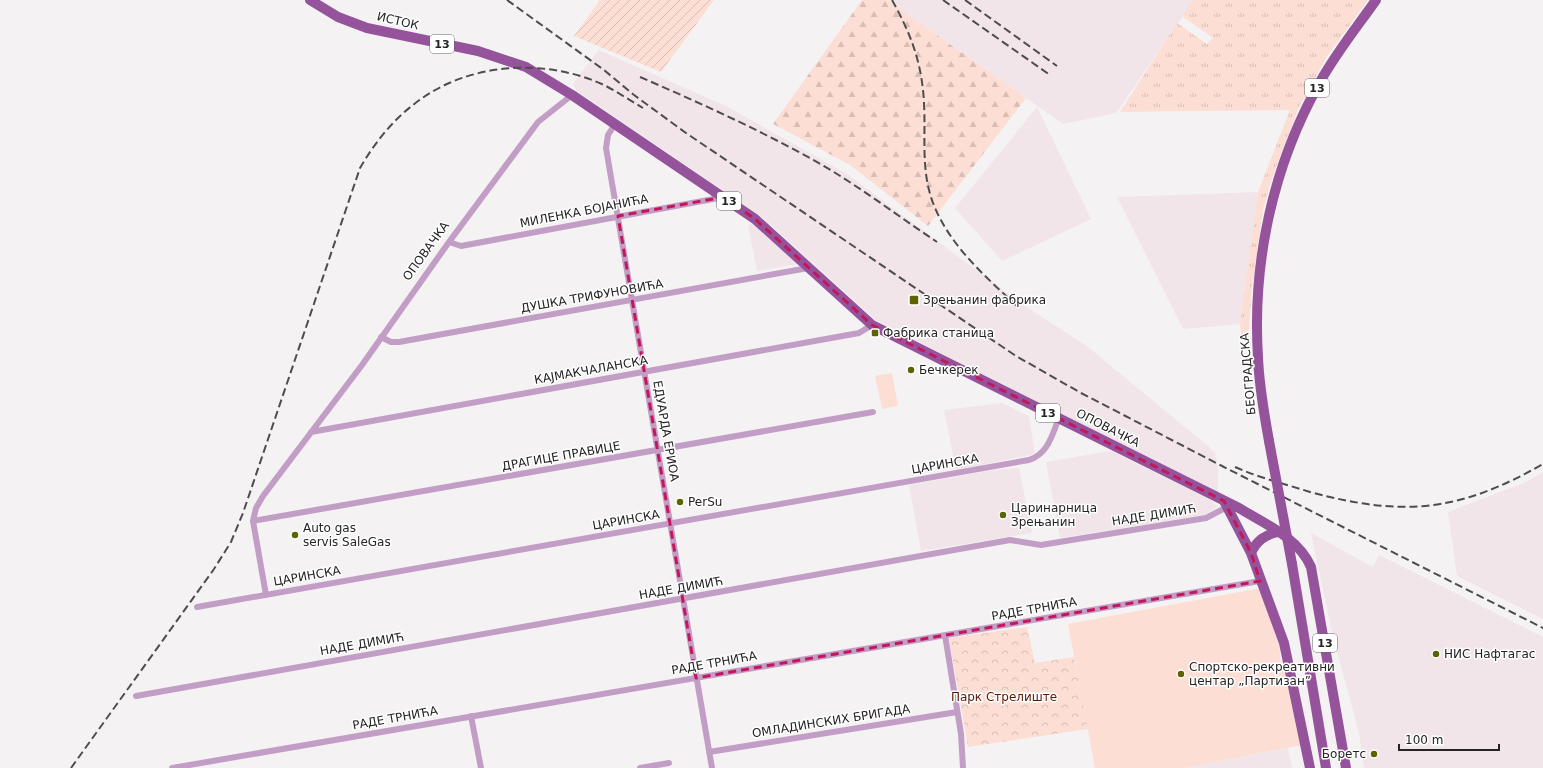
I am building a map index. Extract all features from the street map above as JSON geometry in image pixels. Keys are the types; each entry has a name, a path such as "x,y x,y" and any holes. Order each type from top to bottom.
{"main road":[{"name":"ИСТОК","path":"310,0 338,17 367,28 509,60 526,67 572,95"},
{"name":"БЕОГРАДСКА","path":"1326,768 1259,377 1257,320 1260,265 1271,206 1288,152 1312,97 1337,54 1376,0"},
{"name":"13","path":"572,95 755,219 872,326"},
{"name":"ОПОВАЧКА","path":"872,326 1058,418 1225,504"},
{"name":"13","path":"1225,504 1278,532 1295,543 1303,552 1311,567 1346,768"},
{"path":"1225,504 1251,553 1284,643 1310,768"},
{"path":"1251,553 1259,540 1270,534 1278,532"}],"street":[{"name":"ОПОВАЧКА","path":"253,521 256,508 263,496 381,337 448,242 538,122 572,95"},
{"name":"ЕДУАРДА ЕРИОА","path":"615,124 608,135 606,148 712,768"},
{"name":"МИЛЕНКА БОЈАНИЋА","path":"448,242 461,246 618,216 724,198"},
{"name":"ДУШКА ТРИФУНОВИЋА","path":"381,337 391,342 399,342 808,268"},
{"name":"КАЈМАКЧАЛАНСКА","path":"311,432 859,333 872,326"},
{"name":"ДРАГИЦЕ ПРАВИЦЕ","path":"253,521 873,412"},
{"name":"ЦАРИНСКА","path":"197,607 1029,460 1041,454 1048,444 1058,418"},
{"name":"НАДЕ ДИМИЋ","path":"136,696 1010,540 1041,544 1206,518 1225,504"},
{"path":"253,521 266,595"},
{"name":"РАДЕ ТРНИЋА","path":"172,768 1260,580"},
{"path":"945,635 961,734 963,768"},
{"name":"ОМЛАДИНСКИХ БРИГАДА","path":"709,752 957,712"},
{"path":"471,716 481,768"},
{"path":"640,768 669,763"}],"highlighted area":[{"path":"724,197 755,219 872,325 1224,501 1251,553 1260,581 696,678 618,216"}],"shaded area":[{"path":"887,0 1194,0 1116,113 1063,124"},
{"path":"599,50 728,107 847,174 1022,304 1088,347 1215,452 1218,468 1218,491 1215,492 877,321 762,217 577,91 573,85 574,82"},
{"path":"1037,107 1091,219 1002,261 955,208"},
{"path":"1258,192 1240,324 1183,329 1117,197"},
{"path":"754,222 799,262 797,264 757,271 748,226"},
{"path":"1002,403 1029,416 1035,454 956,470 944,410"},
{"path":"1111,451 1211,500 1217,507 1204,515 1060,538 1046,462"},
{"path":"1019,468 1032,533 921,551 909,485 987,471"},
{"path":"1543,472 1543,619 1457,576 1448,512 1524,483"},
{"path":"1311,533 1373,567 1379,555 1543,637 1543,768 1364,768 1359,733 1332,633"},
{"path":"1288,748 1292,768 1183,768"}],"green space":[{"path":"600,0 714,0 661,72 574,36"},
{"path":"862,0 887,0 1026,98 928,226 850,165 773,124"},
{"path":"1193,0 1368,0 1326,58 1298,109 1272,178 1263,210 1252,287 1248,341 1242,340 1240,324 1258,192 1290,110 1120,112 1177,23 1207,44 1213,38 1182,16"},
{"path":"892,373 898,406 882,409 875,376"},
{"name":"Спортско-рекреативни центар „Партизан”","path":"1261,588 1279,646 1281,664 1289,683 1302,745 1183,768 1095,768 1068,624"},
{"name":"Парк Стрелиште","path":"1027,627 1035,663 1074,657 1088,729 968,747 949,638"}],"railway":[{"path":"507,0 604,70 634,95 686,133 1016,356 1081,393 1222,466 1543,628"},
{"path":"892,0 910,37 921,75 924,103 925,169 930,195 935,208 951,237 971,262 1018,307"},
{"path":"943,0 1050,75"},
{"path":"965,0 1057,66"},
{"path":"71,768 214,569 231,542 243,513 360,168 371,150 390,126 413,105 434,91 457,80 482,72 507,68 533,68 558,71 583,77 606,86 643,108"},
{"path":"640,77 768,136 810,158 859,188 937,242"},
{"path":"1235,467 1272,481 1343,500 1374,505 1402,507 1457,501 1513,480 1543,464"}],"place":[{"name":"Зрењанин фабрика","path":"914,300"},
{"name":"Фабрика станица","path":"875,333"},
{"name":"Бечкерек","path":"911,370"},
{"name":"PerSu","path":"680,502"},
{"name":"Царинарница Зрењанин","path":"1003,515"},
{"name":"Auto gas servis SaleGas","path":"295,535"},
{"name":"НИС Нафтагас","path":"1436,654"},
{"name":"Спортско-рекреативни центар „Партизан”","path":"1181,674"},
{"name":"Боретс","path":"1374,754"}]}
